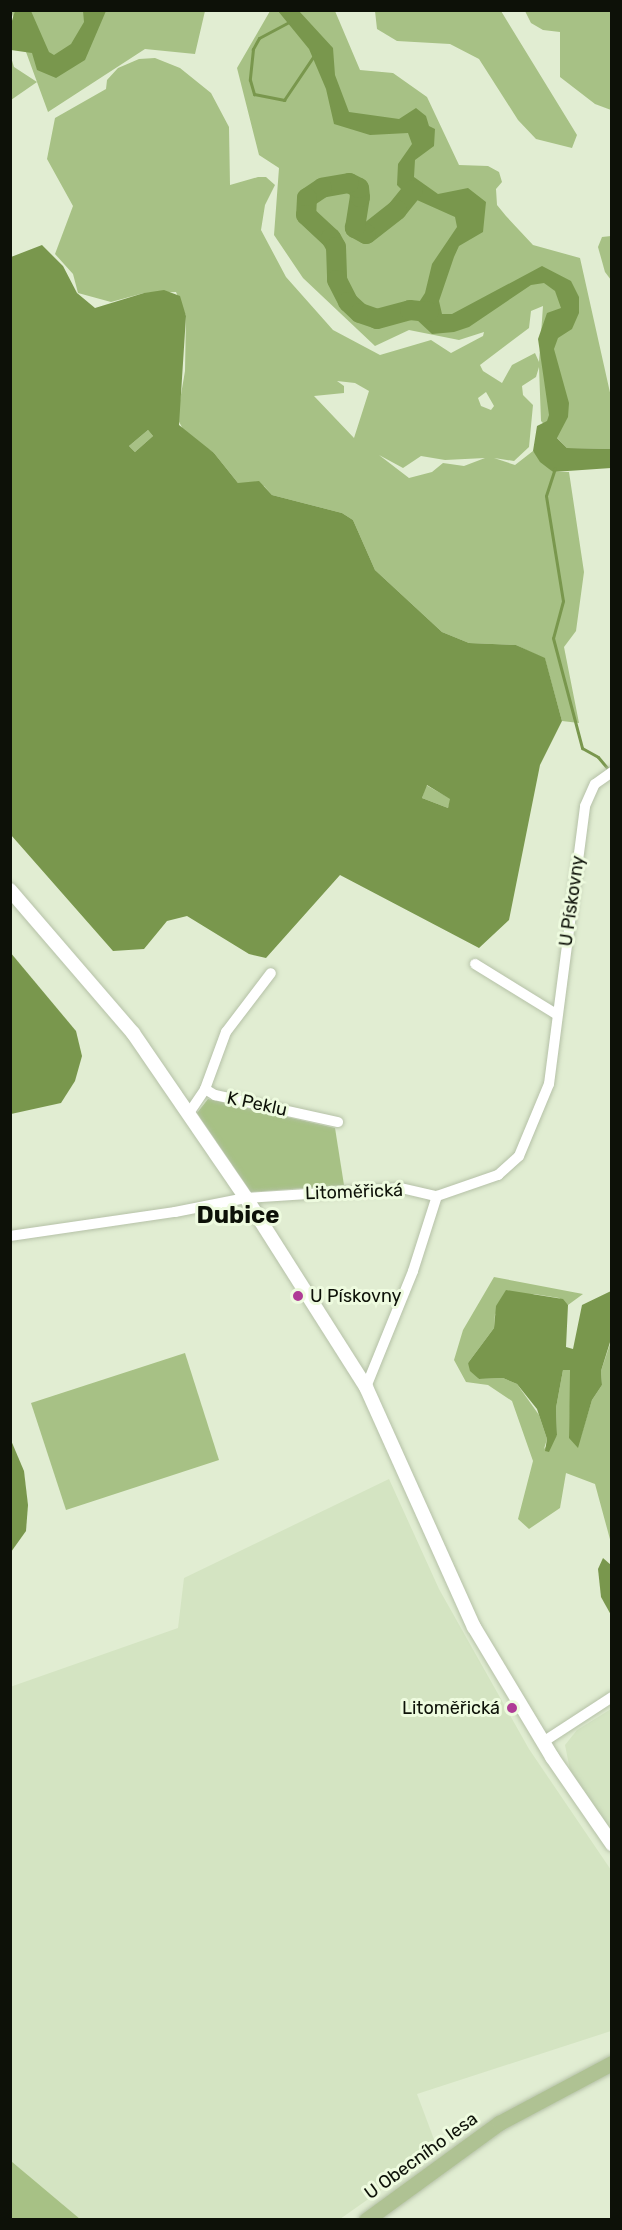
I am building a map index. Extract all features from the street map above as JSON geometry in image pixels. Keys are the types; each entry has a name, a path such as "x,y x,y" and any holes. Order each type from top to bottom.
{"main road":[{"name":"U Obecního lesa","path":"366,2220 499,2123 565,2085 612,2063"}],"street":[{"name":"U Pískovny","path":"437,1196 498,1175 519,1156 549,1084 556,1014 585,806 595,784 612,772"},
{"path":"10,890 133,1033 246,1198 366,1387 474,1627 543,1742 612,1844"},
{"path":"475,964 556,1014"},
{"path":"205,1089 226,1032 271,973"},
{"name":"K Peklu","path":"189,1113 205,1089 215,1095 338,1122"},
{"name":"Litoměřická","path":"10,1236 175,1212 246,1198 401,1188 437,1196"},
{"path":"366,1387 413,1271 437,1196"},
{"path":"543,1742 612,1697"}],"shaded area":[{"path":"11,11 205,11 195,54 145,49 48,112"},
{"path":"15,11 31,11 49,52 54,55 71,44 84,22 83,11 106,11 85,60 56,78 37,70 32,53 11,50 11,24"},
{"path":"270,11 335,11 360,70 393,73 427,97 459,165 488,166 499,172 502,182 496,189 497,205 533,245 580,258 611,397 611,449 567,448 541,421 539,367 536,377 522,386 523,395 533,405 529,447 514,461 494,458 515,465 533,451 553,472 569,472 584,572 576,631 564,647 579,723 562,721 545,659 516,645 469,643 442,632 375,570 353,520 342,513 272,495 264,486 238,483 214,453 185,433 177,418 185,371 186,316 176,292 144,293 111,302 78,293 73,274 55,254 73,206 47,159 55,118 106,89 107,80 118,68 139,59 155,58 180,68 211,93 229,127 230,185 266,177 275,185 265,205 261,230 286,277 333,330 380,355 431,340 451,353 483,336 484,332 459,340 409,330 375,346 303,278 274,235 279,168 259,155 237,68","holes":["543,306 539,362 535,353 512,365 502,383 483,371 480,365 529,328 531,311","337,381 355,383 369,391 354,438 314,396 344,393 344,386","486,392 494,406 491,410 481,406 478,398","379,455 403,468 421,456 445,460 485,458 464,466 443,463 432,472 409,478"]},
{"path":"278,11 299,11 333,48 335,75 349,112 399,119 416,108 426,116 429,126 435,129 434,146 415,160 414,177 438,194 468,188 486,202 483,232 459,246 454,257 439,301 442,314 452,314 542,266 571,281 579,297 579,313 572,329 558,338 554,349 569,403 568,417 557,438 567,448 611,449 611,468 553,472 540,462 533,451 537,426 547,421 549,415 538,339 547,313 561,308 555,291 544,283 531,285 469,327 454,332 432,334 415,318 414,310 425,293 432,264 457,227 455,217 408,196 397,185 398,164 412,144 408,133 370,135 334,124 326,89 309,49"},
{"path":"375,11 501,11 577,135 572,148 536,139 518,120 479,59 450,44 397,41 377,29"},
{"path":"525,11 611,11 611,110 595,104 560,77 560,32 543,30 531,23"},
{"path":"10,54 14,67 37,82 11,100"},
{"path":"612,236 611,280 605,272 598,247 602,237"},
{"path":"42,245 63,266 77,293 95,308 144,293 164,290 180,296 186,316 179,425 214,453 238,483 259,481 272,495 342,513 353,520 375,570 442,632 469,643 516,645 545,658 562,721 540,765 509,920 479,948 340,875 266,958 249,954 187,916 167,921 144,949 113,951 11,835 11,257","holes":["148,430 153,436 135,452 129,446","427,785 450,799 448,808 422,798"]},
{"path":"148,430 153,436 135,452 129,446"},
{"path":"426,785 451,799 448,808 422,798"},
{"path":"10,952 76,1031 82,1056 75,1081 61,1103 11,1114"},
{"path":"208,1099 335,1128 344,1185 251,1192 197,1113"},
{"path":"494,1277 583,1294 568,1305 559,1298 534,1294 495,1314 494,1328 468,1363 479,1379 503,1378 517,1384 539,1415 547,1439 544,1449 557,1435 556,1408 563,1370 570,1370 571,1374 569,1438 581,1436 592,1400 602,1385 601,1371 611,1341 611,1543 595,1484 566,1473 560,1508 529,1529 518,1519 533,1461 512,1401 488,1385 466,1382 454,1360 463,1330"},
{"path":"506,1290 563,1299 568,1305 566,1347 573,1349 582,1305 611,1291 611,1339 601,1371 602,1385 592,1400 578,1448 569,1438 570,1370 563,1370 556,1408 557,1435 549,1452 545,1451 547,1439 537,1409 517,1384 503,1378 479,1379 470,1371 468,1363 494,1328 496,1306"},
{"path":"185,1353 219,1460 66,1510 31,1403"},
{"path":"10,1438 24,1471 28,1505 26,1531 11,1552"},
{"path":"389,1479 439,1589 529,1749 611,1870 611,2031 417,2094 438,2150 340,2219 80,2219 11,2161 10,1687 178,1628 184,1578"},
{"path":"603,1558 611,1565 611,1615 601,1597 598,1569"},
{"path":"611,1709 611,1831 570,1770 565,1745 577,1730"},
{"path":"11,2161 80,2219 11,2219"}],"waterway":[{"path":"289,22 259,38 253,49 250,80 254,94 284,100 315,54"},
{"path":"413,190 397,210 366,234 355,228 360,197 359,188 349,183 322,188 307,198 306,215 331,238 336,247 337,280 348,302 360,313 377,319 410,310 429,312"},
{"path":"555,468 546,496 563,601 553,638 582,748 598,757 608,769"}],"place":[{"name":"U Pískovny","path":"298,1296"},
{"name":"Litoměřická","path":"512,1708"}],"district":[{"name":"Dubice","path":"238,1216"}]}
